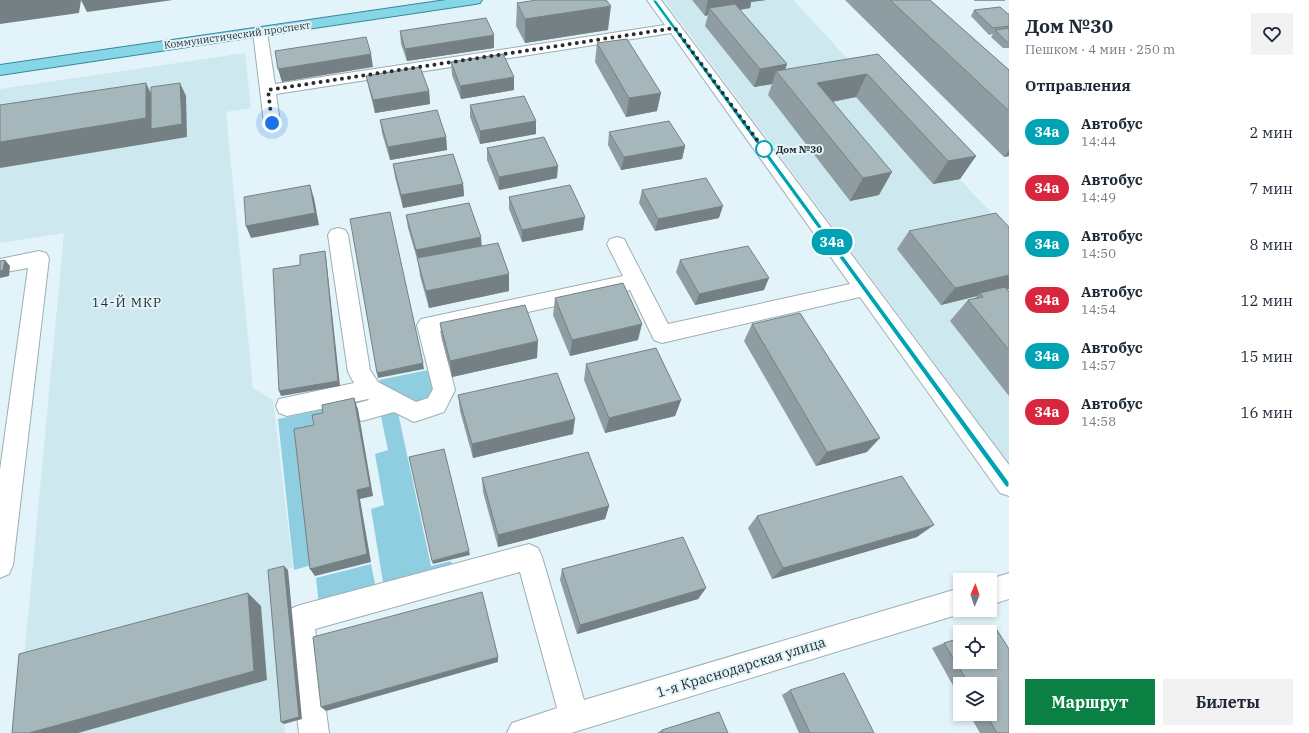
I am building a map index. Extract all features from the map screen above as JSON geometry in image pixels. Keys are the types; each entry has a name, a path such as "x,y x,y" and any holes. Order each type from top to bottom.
{"main road":[{"name":"Коммунистический проспект","path":"0,70 475,0"}],"street":[{"path":"654,0 1009,484"},
{"path":"268,90 675,28"},
{"path":"260,32 272,123"},
{"path":"338,235 359,372 370,389 414,412 436,405 444,390 428,325 636,281"},
{"path":"617,244 662,334 866,288"},
{"path":"0,266 39,258 8,436 1,557"},
{"path":"287,406 370,389"},
{"path":"362,411 386,406 392,400"},
{"path":"314,733 300,619 529,557 574,717"},
{"path":"997,590 1009,586"},
{"name":"1-я Краснодарская улица","path":"522,733 953,603"}],"shaded area":[{"path":"664,0 793,0 1009,232 1009,463"},
{"path":"245,53 251,108 226,112 253,388 273,400 293,568 271,573 285,733 17,733 64,233 0,243 0,89"},
{"path":"433,369 438,387 431,400 415,405 385,390 379,380"},
{"path":"357,402 358,407 312,565 294,570 278,419"},
{"path":"397,408 431,566 451,561 453,570 384,588 371,509 384,505 375,454 388,450 380,412"},
{"path":"371,564 376,589 319,605 316,578"}],"building":[{"path":"537,0 606,0 611,6 525,19 517,3"},
{"path":"890,0 930,0 1009,70 1009,111"},
{"path":"735,4 787,64 760,69 709,8"},
{"path":"1000,7 1009,14 1009,26 993,28 974,10"},
{"path":"486,18 494,35 405,49 400,31"},
{"path":"1009,28 1009,42 1007,42 995,30"},
{"path":"366,37 371,54 278,69 275,51"},
{"path":"627,39 661,93 629,98 597,43"},
{"path":"503,54 514,77 460,86 451,62"},
{"path":"878,54 976,156 948,161 867,74 817,83 892,172 863,178 776,71"},
{"path":"420,67 429,91 373,100 366,76"},
{"path":"146,83 146,118 0,142 0,105"},
{"path":"180,83 182,124 151,129 151,87"},
{"path":"524,96 536,121 480,131 470,105"},
{"path":"437,110 446,137 388,147 380,120"},
{"path":"669,121 685,146 624,157 609,132"},
{"path":"544,137 558,166 499,177 487,148"},
{"path":"453,154 463,184 401,195 393,164"},
{"path":"706,178 723,206 658,219 642,190"},
{"path":"310,185 315,213 246,226 244,197"},
{"path":"570,185 585,217 522,230 509,197"},
{"path":"469,203 481,237 416,250 406,215"},
{"path":"390,212 423,363 377,373 350,219"},
{"path":"996,213 1009,227 1009,275 955,288 909,231"},
{"path":"498,243 509,274 426,291 417,258"},
{"path":"748,246 769,278 699,294 680,260"},
{"path":"325,251 338,381 279,391 273,269 300,265 300,255"},
{"path":"5,260 3,270 0,271 0,261"},
{"path":"623,283 642,324 572,340 555,298"},
{"path":"1005,287 1009,291 1009,350 968,300 983,297 980,293"},
{"path":"525,305 538,341 450,361 440,323"},
{"path":"800,313 880,438 827,452 752,324"},
{"path":"656,348 681,400 609,418 586,364"},
{"path":"557,373 575,419 472,444 458,395"},
{"path":"354,398 370,487 357,490 367,554 310,569 294,429 314,425 312,415 323,413 322,405"},
{"path":"444,449 469,551 432,561 409,457"},
{"path":"588,452 609,506 498,535 482,478"},
{"path":"902,476 934,525 783,568 757,516"},
{"path":"683,537 706,588 580,625 562,569"},
{"path":"284,566 299,717 281,722 268,570"},
{"path":"482,592 498,657 321,707 313,637"},
{"path":"248,593 254,671 29,733 12,733 19,654"},
{"path":"997,630 1009,649 1009,733 997,733 990,721 997,721 997,677 965,677 960,669 997,669"},
{"path":"953,640 953,658 944,643"},
{"path":"844,673 874,733 810,733 790,690"},
{"path":"719,712 728,733 663,733 662,730"}],"bus line":[{"name":"34а","path":"654,0 1009,485"}],"place":[{"name":"Дом №30","path":"764,149"}],"district":[{"name":"14-Й МКР","path":"127,302"}],"route":[{"path":"272,123 268,90 675,28 766,152 764,149"}]}
